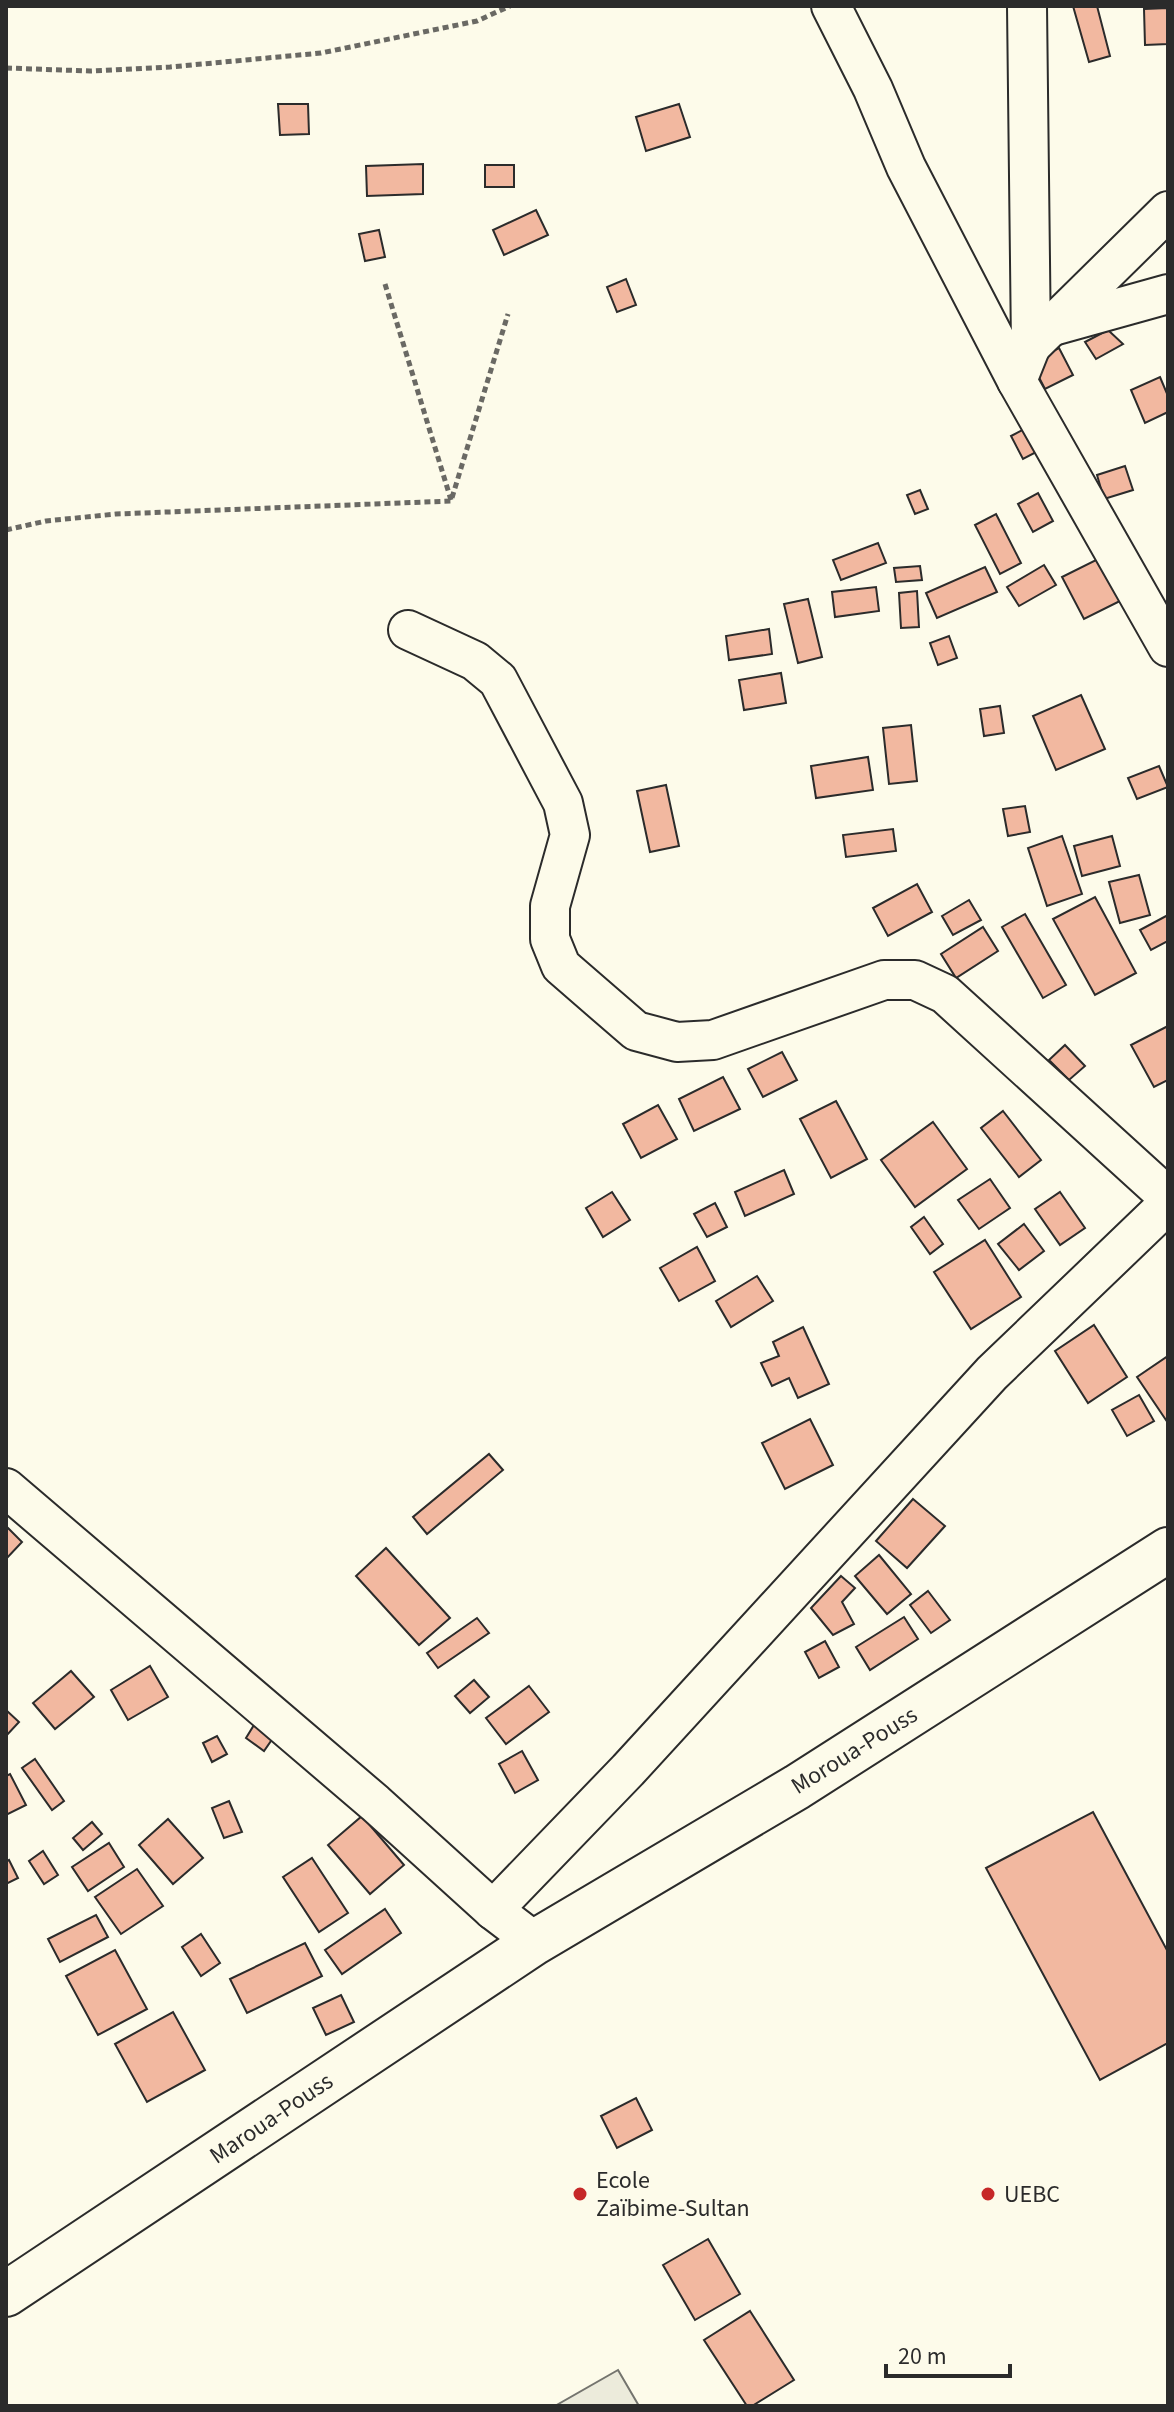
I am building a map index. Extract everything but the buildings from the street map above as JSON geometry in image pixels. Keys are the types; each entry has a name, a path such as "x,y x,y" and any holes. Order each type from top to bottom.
{"main road":[{"name":"Moroua-Pouss","path":"535,1942 797,1787 1168,1550"},
{"name":"Maroua-Pouss","path":"6,2294 535,1942"}],"street":[{"path":"831,6 873,89 906,167 1017,381 1168,647"},
{"path":"1027,6 1041,337"},
{"path":"1017,381 1041,337 1168,211"},
{"path":"1041,337 1168,294"},
{"path":"408,630 475,661 498,680 563,803 570,835 550,906 550,939 561,966 636,1031 677,1042 713,1040 884,980 915,980 945,994 1168,1197"},
{"path":"493,1910 628,1770 992,1373 1168,1204"},
{"path":"6,1488 375,1803 493,1910 535,1942"}],"path":[{"path":"6,68 104,70 170,67 321,53 477,21 510,6"},
{"path":"385,284 451,501"},
{"path":"451,501 508,314"},
{"path":"6,530 46,521 116,514 451,501"}],"shaded area":[{"path":"618,2370 639,2406 555,2406"}],"place":[{"name":"Ecole Zaïbime-Sultan","path":"580,2194"},
{"name":"UEBC","path":"988,2194"}]}
